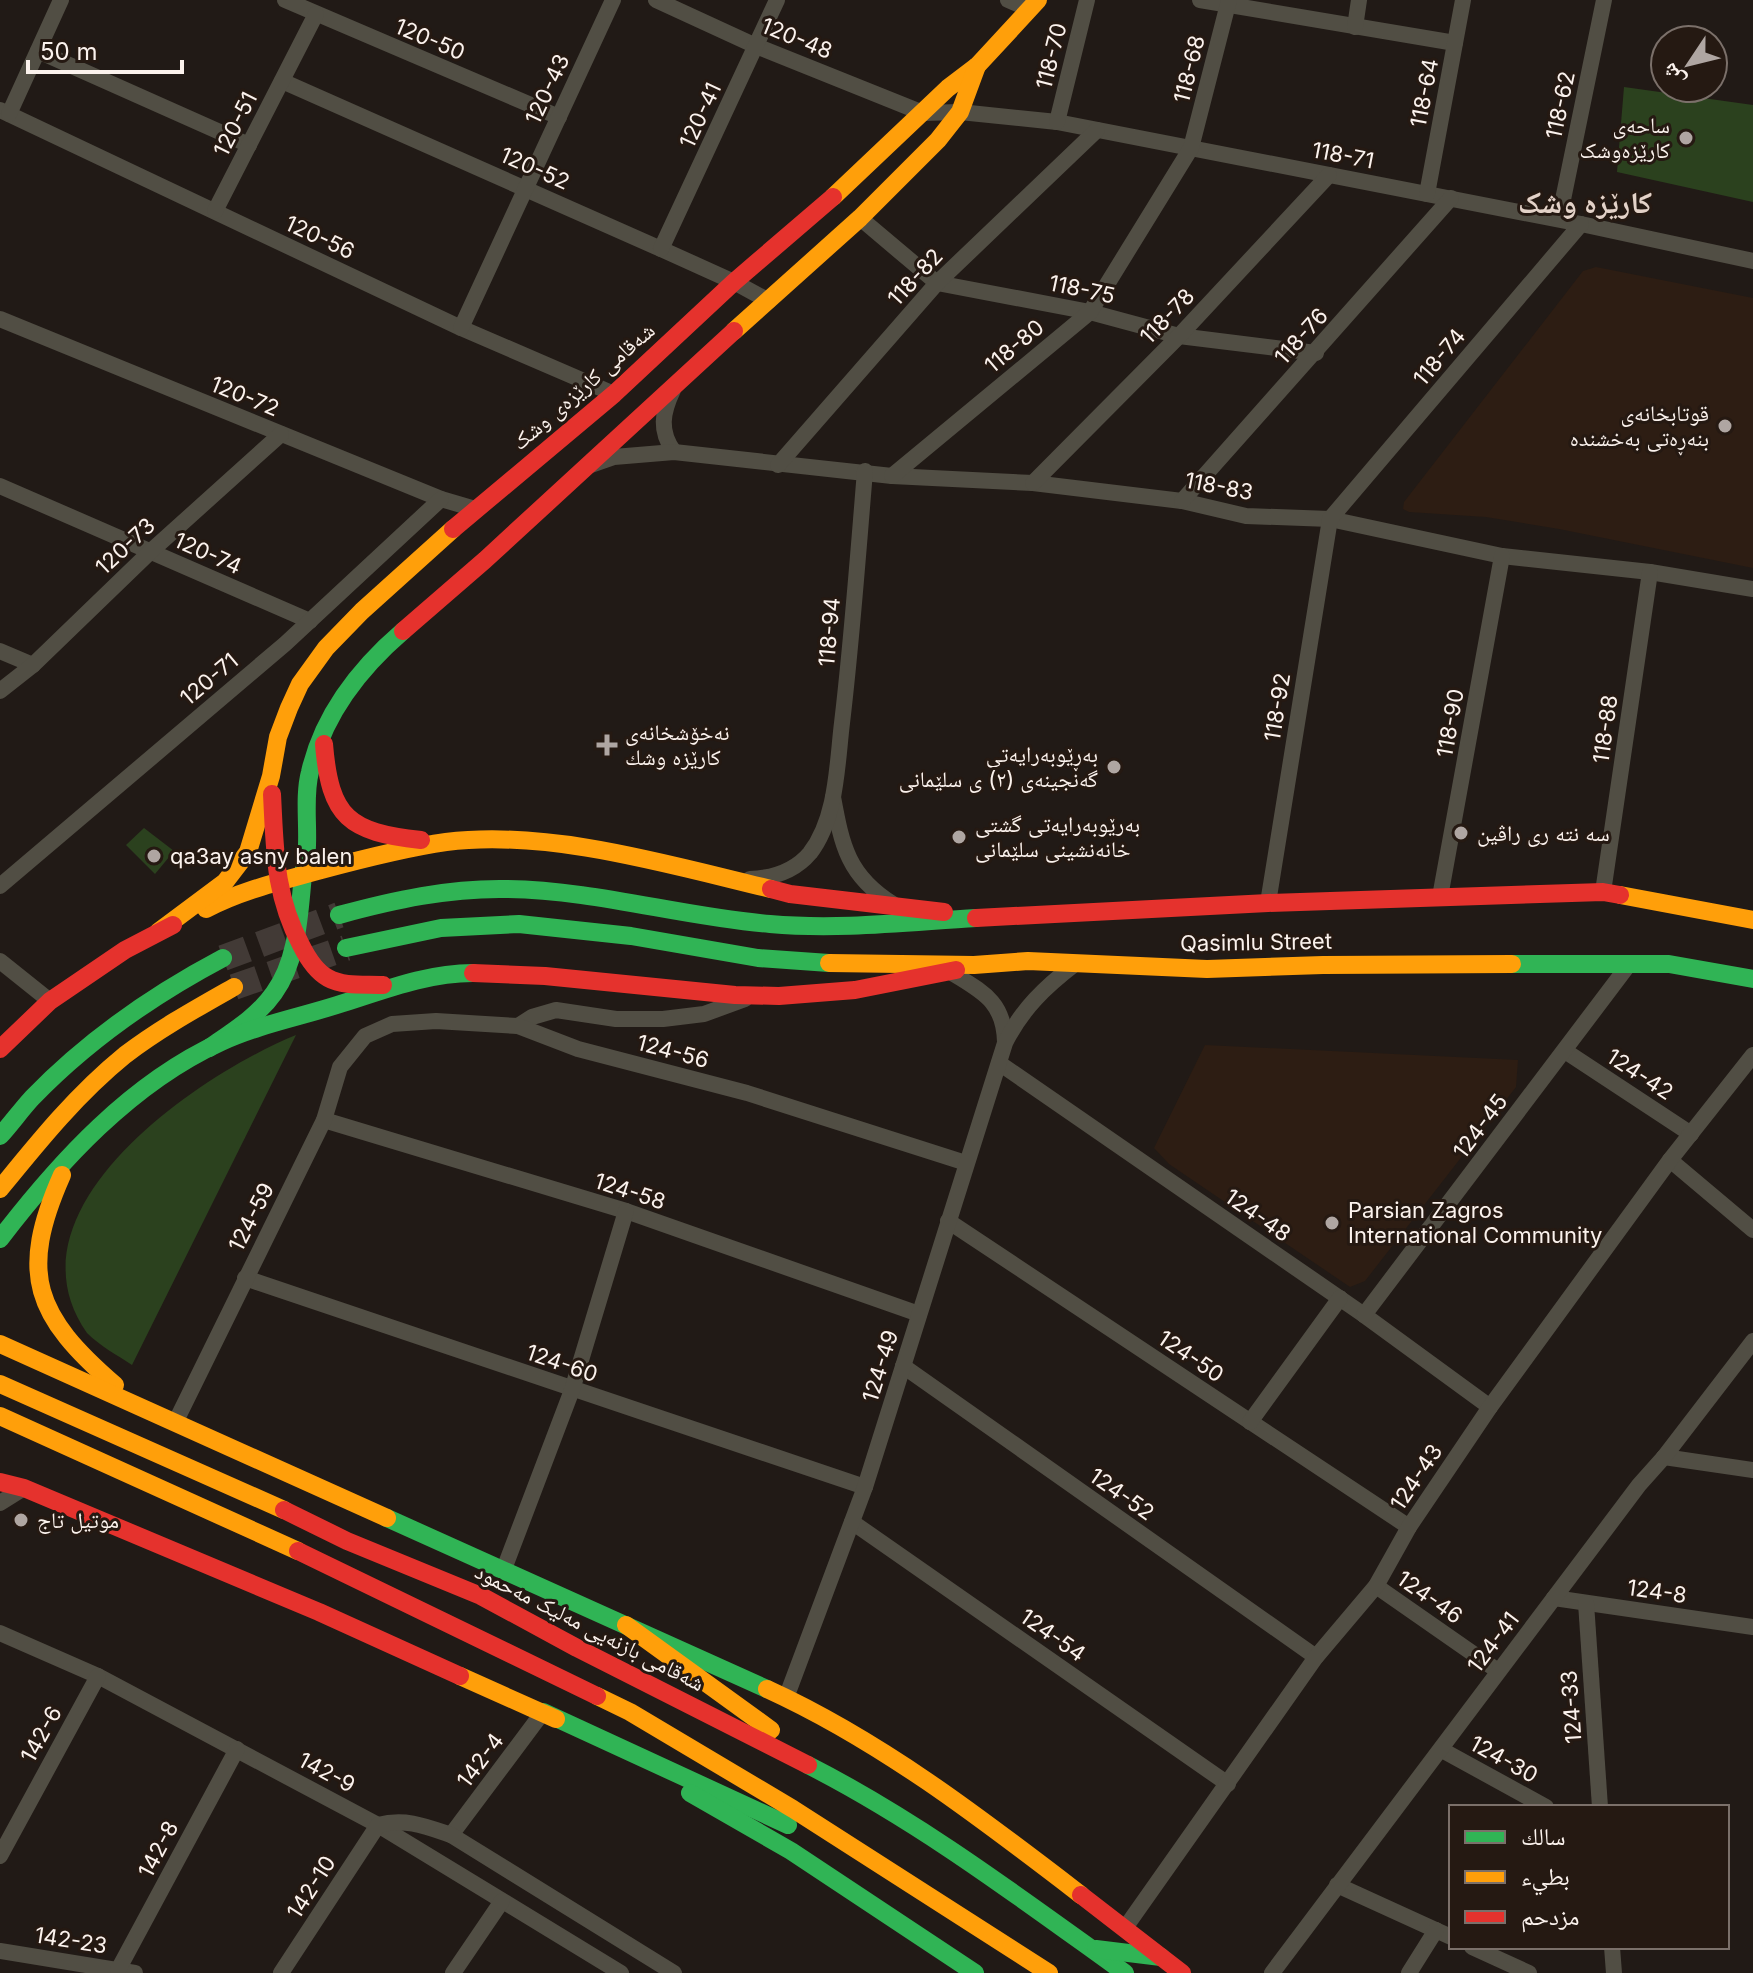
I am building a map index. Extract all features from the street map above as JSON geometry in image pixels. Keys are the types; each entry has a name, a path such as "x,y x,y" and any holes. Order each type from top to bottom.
{"main road":[{"name":"شەقامی کارێزەی وشک","path":"209,1048 248,1020 267,1002 282,979 302,906 307,853 307,783 324,734 346,690 375,655 537,485 614,394 734,282 837,194 948,88 977,66 1034,5"},
{"name":"شەقامی کارێزەی وشک","path":"271,776 278,737 300,684 319,657 362,611 475,509 581,469 675,386 860,218 938,140 960,112 977,66"},
{"path":"324,734 328,785 333,800 353,824 367,832 394,838 448,842 523,841 574,846 629,855 804,897 998,918"},
{"path":"271,776 277,882 296,935 314,966 328,978 355,984 396,986"},
{"path":"158,932 194,907 238,868 254,836 271,776"},
{"path":"0,1049 50,1001 125,950 225,899 370,857 448,842"},
{"name":"Qasimlu Street","path":"339,915 431,895 504,889 600,898 770,924 827,926 1268,903 1603,892 1753,920"},
{"name":"Qasimlu Street","path":"346,948 441,928 519,924 631,936 758,958 840,964 945,968 1028,961 1207,969 1630,963 1669,964 1753,979"},
{"path":"0,1136 35,1094 98,1039 175,982 223,958"},
{"path":"0,1239 31,1196 73,1154 156,1081 209,1048 246,1032 396,986 459,972 544,975 752,996 816,994 877,986 945,968"},
{"path":"0,1189 62,1113 125,1056 234,987"},
{"path":"73,1154 42,1220 37,1257 40,1289 56,1325 76,1352 142,1406"},
{"path":"0,1344 786,1698 884,1754 984,1820 1182,1973"},
{"name":"شەقامی بازنەیی مەلیک مەحمود","path":"0,1384 266,1501 347,1541 481,1596 851,1787 996,1881 1125,1973"},
{"path":"0,1416 333,1567 630,1712 713,1759 1044,1971"},
{"path":"0,1475 543,1712 896,1875"},
{"path":"0,1482 24,1488"},
{"path":"626,1625 851,1787"},
{"path":"543,1712 791,1851 975,1973"},
{"path":"1092,1949 1161,1957"}],"street":[{"path":"5,112 61,0"},
{"name":"120-50","path":"285,0 559,117"},
{"name":"120-43","path":"461,328 613,0"},
{"name":"120-48","path":"656,0 756,46 923,113"},
{"name":"120-41","path":"661,249 777,0"},
{"path":"1008,0 1034,5"},
{"name":"118-70","path":"1057,122 1087,0"},
{"path":"1200,0 1229,2 1455,43"},
{"path":"1355,27 1359,0"},
{"name":"118-64","path":"1427,194 1463,0"},
{"name":"118-62","path":"1559,219 1604,0"},
{"name":"118-68","path":"1191,148 1229,2"},
{"name":"120-51","path":"215,211 316,14"},
{"path":"38,51 249,145"},
{"name":"120-52","path":"282,81 526,188 734,282 769,301"},
{"name":"120-56","path":"5,112 461,328 614,394"},
{"name":"118-71","path":"923,113 960,112 1057,122 1559,219 1753,261"},
{"name":"118-82","path":"778,465 937,283 1097,130"},
{"name":"118-80","path":"892,476 1090,312 1191,148"},
{"name":"118-78","path":"1033,483 1179,336 1329,175"},
{"name":"118-76","path":"1182,501 1451,198"},
{"name":"118-75","path":"860,218 937,283 1090,312 1179,336 1316,353"},
{"name":"118-74","path":"1330,519 1581,224"},
{"name":"120-72","path":"0,319 441,499 475,509"},
{"path":"674,452 665,439 662,421 675,386"},
{"name":"120-73","path":"0,691 33,665 150,552 281,434"},
{"name":"118-83","path":"581,469 614,457 674,452 892,476 1033,483 1182,501 1246,516 1330,519 1502,556 1650,572 1753,589"},
{"name":"118-94","path":"833,795 848,676 865,471"},
{"name":"120-74","path":"0,486 310,621"},
{"name":"120-71","path":"0,886 310,621 441,499"},
{"name":"118-92","path":"1268,903 1330,519"},
{"name":"118-90","path":"1440,897 1502,556"},
{"name":"118-88","path":"1603,892 1650,572"},
{"path":"0,651 33,665"},
{"path":"732,880 778,875 795,866 810,853 833,795"},
{"path":"833,795 848,858 866,883 898,907"},
{"path":"0,961 50,1001"},
{"name":"124-49","path":"786,1698 865,1487 1005,1043 1018,1019 1035,998 1077,962"},
{"name":"124-45","path":"1364,1315 1630,963"},
{"path":"945,968 996,1005 1003,1018 1005,1043"},
{"path":"518,1026 532,1017 556,1010 616,1019 663,1019 704,1014 752,996"},
{"name":"124-56","path":"365,1036 392,1024 436,1021 518,1026 578,1049 747,1093 966,1163"},
{"name":"124-59","path":"176,1421 324,1120 340,1067 365,1036"},
{"name":"124-42","path":"1565,1051 1691,1134"},
{"name":"124-43","path":"1125,1928 1316,1657 1376,1586 1409,1527 1490,1407 1670,1160 1753,1055"},
{"name":"124-48","path":"999,1063 1340,1298 1490,1407"},
{"name":"124-58","path":"324,1120 626,1211 919,1314"},
{"path":"1670,1160 1753,1230"},
{"path":"504,1569 572,1390 626,1211"},
{"name":"124-50","path":"948,1221 1409,1527"},
{"name":"124-60","path":"245,1278 865,1487"},
{"path":"1250,1422 1340,1298"},
{"name":"124-41","path":"1277,1972 1337,1885 1442,1750 1498,1671 1753,1341"},
{"name":"124-52","path":"903,1366 1316,1657"},
{"path":"1664,1457 1753,1470"},
{"path":"0,1503 24,1488"},
{"name":"124-54","path":"852,1522 1228,1784"},
{"name":"124-46","path":"1376,1586 1498,1671"},
{"name":"124-8","path":"1554,1598 1753,1627"},
{"name":"124-33","path":"1586,1603 1600,1805"},
{"name":"142-9","path":"0,1633 98,1676 378,1825 621,1973"},
{"name":"142-6","path":"0,1856 98,1676"},
{"name":"142-4","path":"451,1835 543,1712"},
{"name":"142-8","path":"126,1972 237,1749"},
{"name":"124-30","path":"1442,1750 1542,1805"},
{"path":"378,1825 395,1820 412,1822 451,1835 674,1973"},
{"name":"142-10","path":"281,1973 378,1825"},
{"path":"1337,1885 1443,1934 1409,1973"},
{"path":"453,1973 502,1901"},
{"path":"1476,1949 1529,1973"},
{"path":"1612,1949 1614,1973"},
{"name":"142-23","path":"0,1951 126,1972"}],"shaded area":[{"path":"1596,267 1753,298 1753,568 1559,529 1486,517 1409,512 1403,509 1404,502 1583,271"},
{"name":"Parsian Zagros International Community","path":"1205,1045 1518,1060 1516,1087 1365,1281 1350,1287 1169,1164 1154,1148"}],"green space":[{"name":"ساحه‌ی کارێزه‌وشک","path":"1624,87 1649,90 1649,104 1729,102 1753,105 1753,202 1617,172"},
{"name":"qa3ay asny balen","path":"144,828 174,851 155,874 126,845"},
{"path":"296,1035 132,1365 87,1333 67,1286 69,1240 90,1195 123,1152 165,1114 211,1081"}],"tunnel":[{"path":"223,958 339,915"},
{"path":"234,987 346,948"}],"traffic: fast":[{"path":"209,1048 260,1009 282,980 293,951 298,921 307,849 307,789 316,751 345,694 372,661 403,631"},
{"path":"339,915 422,896 506,889 573,894 737,921 796,926 873,925 976,918"},
{"path":"346,948 441,928 519,924 631,936 758,958 829,963"},
{"path":"0,1136 32,1098 98,1038 171,987 223,958"},
{"path":"1512,964 1669,964 1753,979"},
{"path":"0,1239 47,1182 99,1127 157,1079 188,1059 221,1042 264,1026 421,979 473,973"},
{"path":"387,1518 767,1689"},
{"path":"543,1712 788,1825"},
{"path":"808,1765 931,1837 1125,1973"},
{"path":"690,1793 791,1851 975,1973"},
{"path":"1096,1949 1161,1957"}],"traffic: slow":[{"path":"833,197 948,88 977,66 1038,0"},
{"path":"734,331 860,218 938,140 960,112 977,66"},
{"path":"158,932 225,882 248,852 271,776 278,737 289,708 300,684 326,648 453,529"},
{"path":"206,909 262,886 367,858 430,844 486,839 526,840 610,852 771,889"},
{"path":"1620,895 1753,920"},
{"path":"829,963 974,965 1028,961 1207,969 1512,964"},
{"path":"0,1189 59,1119 107,1070 151,1036 234,987"},
{"path":"62,1175 40,1240 38,1267 42,1291 51,1314 67,1337 115,1385"},
{"path":"0,1344 387,1518"},
{"path":"0,1384 284,1510"},
{"path":"0,1416 298,1551"},
{"path":"626,1625 771,1730"},
{"path":"460,1676 556,1719"},
{"path":"767,1689 850,1732 930,1783 1081,1895"},
{"path":"597,1696 630,1712 793,1809 1049,1973"}],"traffic: jam":[{"path":"453,529 614,394 734,282 833,197"},
{"path":"403,631 485,560 734,331"},
{"path":"324,744 332,789 338,805 348,817 376,832 421,840"},
{"path":"272,794 275,853 281,890 292,926 306,954 319,972 334,981 383,985"},
{"path":"771,889 790,894 944,912"},
{"path":"976,918 1268,903 1603,892 1620,895"},
{"path":"0,1049 50,1001 125,950 173,925"},
{"path":"473,973 545,976 735,995 779,996 855,990 956,970"},
{"path":"0,1482 24,1488 319,1612 460,1676"},
{"path":"284,1510 347,1541 481,1596 808,1765"},
{"path":"298,1551 597,1696"},
{"path":"1081,1895 1182,1973"}],"place":[{"name":"ساحه‌ی کارێزه‌وشک","path":"1686,138"},
{"name":"قوتابخانەی بنەڕەتی بەخشندە","path":"1725,426"},
{"name":"نەخۆشخانەی کارێزە وشك","path":"607,745"},
{"name":"بەڕێوبەرایەتی گەنجینەی (۲) ی سلێمانی","path":"1114,767"},
{"name":"سه نته رى راڤين","path":"1461,833"},
{"name":"بەرێوبەرایەتی گشتی خانەنشینی سلێمانی","path":"959,837"},
{"name":"qa3ay asny balen","path":"154,856"},
{"name":"Parsian Zagros International Community","path":"1332,1223"},
{"name":"موتيل تاج","path":"21,1520"}],"district":[{"name":"کارێزە وشک","path":"1585,203"}]}
